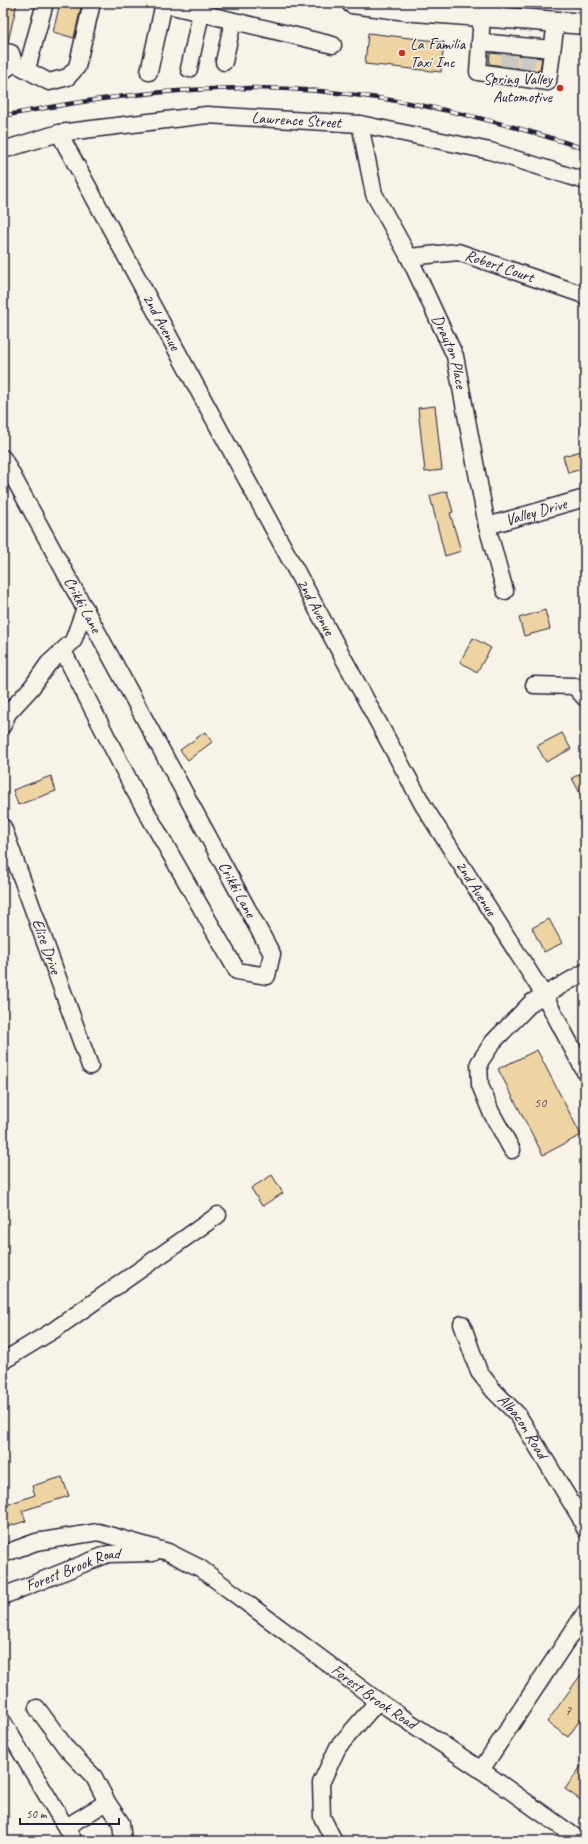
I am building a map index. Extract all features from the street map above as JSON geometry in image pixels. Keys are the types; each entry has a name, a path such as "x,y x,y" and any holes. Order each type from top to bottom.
{"main road":[{"path":"352,3 395,6 482,16 585,24"}],"street":[{"path":"15,68 45,3"},
{"path":"15,68 49,82 68,77 77,67 92,3"},
{"path":"149,72 163,3 333,45"},
{"path":"189,69 201,13"},
{"path":"482,16 478,72 526,75 548,82 556,22"},
{"path":"224,62 233,21"},
{"path":"480,42 529,49 552,49"},
{"path":"3,51 11,53 15,68"},
{"name":"Lawrence Street","path":"3,150 59,133 207,115 360,124 490,151 585,181"},
{"name":"Drayton Place","path":"360,124 374,194 410,258 455,356 486,526 505,591"},
{"name":"2nd Avenue","path":"59,133 423,804 544,995 585,1072"},
{"name":"Robert Court","path":"410,258 458,252 581,294 585,298"},
{"name":"Crikki Lane","path":"3,458 272,954 267,976 237,971 132,788 63,651"},
{"name":"Valley Drive","path":"486,526 585,498"},
{"path":"5,715 32,687 48,664 73,641 85,608"},
{"path":"534,685 574,686 585,698"},
{"name":"Elise Drive","path":"3,827 90,1066"},
{"path":"512,1150 491,1112 480,1085 479,1063 493,1042 532,1002 585,972"},
{"path":"3,1361 54,1330 218,1215"},
{"name":"Albacon Road","path":"462,1324 479,1372 494,1391 518,1415 580,1517 585,1529"},
{"name":"Forest Brook Road","path":"3,1554 36,1542 98,1532 168,1552 200,1568 378,1701 481,1770 580,1841"},
{"name":"Forest Brook Road","path":"3,1596 108,1554 168,1552"},
{"path":"481,1770 585,1613"},
{"path":"334,1841 322,1817 321,1783 338,1747 378,1701"},
{"path":"37,1708 67,1749 94,1777 107,1802 121,1823 123,1841"},
{"path":"3,1722 70,1834 107,1802"}],"building":[{"path":"3,3 17,3 8,42 3,42"},
{"path":"60,3 82,3 74,38 53,32"},
{"path":"368,33 444,42 441,72 365,64"},
{"path":"490,53 542,58 540,71 489,64"},
{"path":"435,406 442,470 425,472 418,408"},
{"path":"585,450 585,468 568,473 563,456"},
{"path":"447,491 453,512 450,513 461,551 445,556 430,496"},
{"path":"545,610 550,629 524,636 519,618"},
{"path":"473,638 491,648 477,672 460,662"},
{"path":"205,732 212,742 188,760 180,750"},
{"path":"562,733 571,749 546,762 537,746"},
{"path":"585,771 585,803 572,778"},
{"path":"51,776 56,791 18,805 13,790"},
{"path":"549,919 562,943 544,952 532,928"},
{"path":"537,1050 581,1135 543,1155 498,1069"},
{"path":"272,1175 283,1193 262,1206 251,1188"},
{"path":"62,1477 69,1496 22,1511 26,1521 3,1528 3,1506 35,1495 32,1486"},
{"path":"585,1669 585,1713 568,1737 547,1722"},
{"path":"585,1761 585,1803 565,1789"}],"tunnel":[{"path":"508,70 510,49"},
{"path":"526,72 529,51"}],"railway":[{"path":"3,116 65,104 160,92 254,88 297,89 381,98 422,105 504,124 585,149"}],"place":[{"name":"La Familia Taxi Inc","path":"402,53"},
{"name":"Spring Valley Automotive","path":"560,88"}]}
